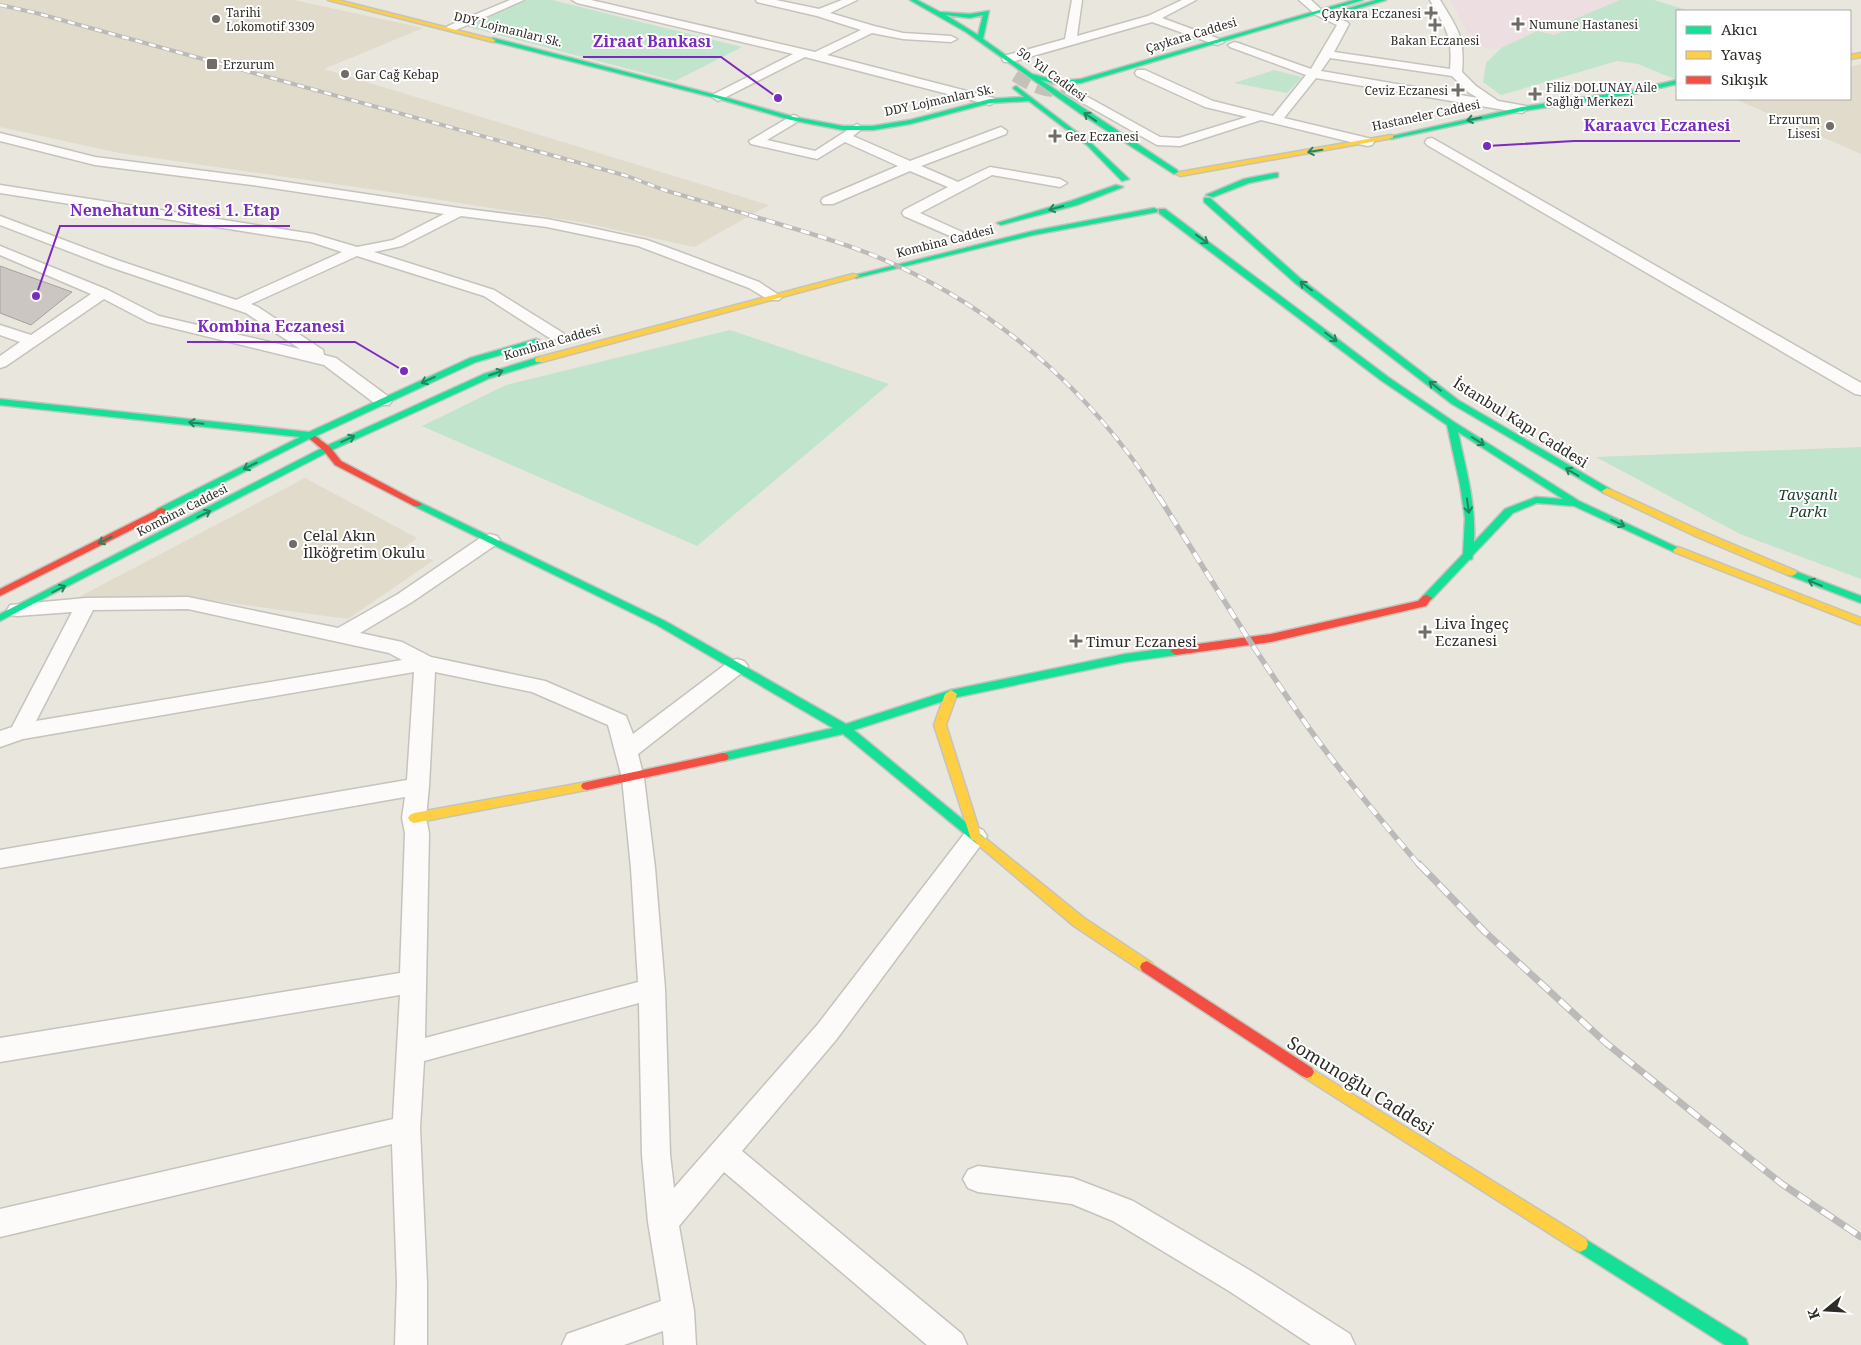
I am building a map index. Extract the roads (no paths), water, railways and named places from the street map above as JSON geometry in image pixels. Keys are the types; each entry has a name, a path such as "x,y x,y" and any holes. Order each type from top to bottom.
{"main road":[{"name":"DDY Lojmanları Sk.","path":"331,0 452,28 718,97 793,119 843,128 873,128 910,122 990,102 1030,99"},
{"path":"360,6 373,0"},
{"name":"50. Yıl Caddesi","path":"913,0 939,13 1030,75 1070,92 1089,117 1177,173"},
{"path":"980,40 992,0"},
{"name":"Çaykara Caddesi","path":"1070,92 1322,14 1360,0"},
{"name":"Çaykara Caddesi","path":"1030,75 1059,83 1081,81 1322,14 1383,0"},
{"path":"381,11 399,4"},
{"path":"904,7 915,8 966,37 1016,74"},
{"path":"939,13 965,16 981,15 988,12"},
{"path":"1070,92 1234,45 1273,32 1287,25"},
{"path":"930,26 954,42"},
{"path":"1006,82 1089,144 1105,160 1105,168 1099,180 1080,200"},
{"name":"Hastaneler Caddesi","path":"1177,173 1238,165 1367,142 1522,109 1634,92 1676,82"},
{"path":"1587,111 1676,93"},
{"name":"Hastaneler Caddesi","path":"1428,143 1451,138"},
{"path":"1133,144 1172,154"},
{"path":"1193,159 1238,165"},
{"name":"Kombina Caddesi","path":"993,225 1080,200 1124,184 1105,160"},
{"path":"1151,172 1177,173"},
{"path":"1194,207 1209,198 1259,178 1286,172"},
{"name":"İstanbul Kapı Caddesi","path":"1177,173 1197,179 1205,184 1209,190 1209,198 1259,248 1298,281 1455,402 1592,484 1697,533 1861,600"},
{"path":"1244,197 1259,178"},
{"path":"1133,204 1158,210 1179,210"},
{"path":"1158,210 1386,379 1451,424 1576,503 1698,560 1861,622"},
{"name":"Kombina Caddesi","path":"9,614 327,449 487,376 529,362 1033,233 1158,210"},
{"path":"1237,226 1241,212"},
{"name":"Kombina Caddesi","path":"939,240 962,234"},
{"path":"735,290 773,280"},
{"name":"Kombina Caddesi","path":"0,594 310,435 383,401 473,360 562,335"},
{"path":"0,402 310,435 327,449 338,463"},
{"path":"0,412 92,424"},
{"path":"1451,424 1465,485 1470,518 1468,557"},
{"path":"257,449 277,452 304,462 338,463"},
{"name":"Somunoğlu Caddesi","path":"338,463 490,540 661,622 845,729 1079,922 1327,1085 1740,1345"},
{"path":"414,818 633,778 845,729 951,694 1125,658 1271,638 1422,604 1509,511 1536,500 1576,503"},
{"path":"951,694 940,725 975,836"}],"street":[{"path":"452,28 518,0"},
{"path":"578,0 816,56 990,102"},
{"path":"761,0 820,13 870,29 903,36 954,42"},
{"path":"820,13 852,0"},
{"path":"1070,42 1077,0"},
{"path":"1008,59 1152,18 1191,0"},
{"path":"1275,121 1314,74 1344,24 1322,14 1304,0"},
{"path":"1433,3 1454,33 1458,50 1456,73"},
{"path":"1152,18 1218,42"},
{"path":"816,56 870,29"},
{"path":"1234,45 1314,74 1522,109"},
{"path":"718,97 802,54"},
{"path":"1326,54 1456,73 1472,88 1499,105"},
{"path":"1141,73 1209,104 1367,142"},
{"path":"1070,92 1157,141 1180,142 1259,117"},
{"path":"793,119 756,141 817,155 857,128"},
{"path":"828,200 909,166 1001,131"},
{"path":"0,137 95,161 252,181 459,212 547,223 642,243 754,285 774,298"},
{"path":"844,137 958,188"},
{"path":"1428,143 1861,390"},
{"path":"962,234 909,213 990,171 1060,183"},
{"path":"0,189 313,238 489,293 562,335"},
{"path":"237,305 354,252 396,243 459,212"},
{"path":"0,220 112,263 252,310 330,361 383,401"},
{"path":"4,254 103,294 154,318 330,361"},
{"path":"0,362 103,294"},
{"path":"0,330 31,340"},
{"path":"341,635 405,598 490,540"},
{"path":"9,614 86,604 188,603 341,635 395,648 425,663 537,686 618,721 633,778 643,868 652,989 656,1155 663,1222 678,1311 680,1345"},
{"path":"10,736 86,604"},
{"path":"10,736 425,663"},
{"path":"411,1345 412,1283 406,1128 411,1053 417,833 414,818 418,786 425,663"},
{"path":"626,751 737,666"},
{"path":"0,859 418,786"},
{"path":"663,1222 827,1032 975,836"},
{"path":"0,1050 413,982"},
{"path":"411,1053 652,989"},
{"path":"0,1223 406,1128"},
{"path":"723,1153 951,1345"},
{"path":"978,1179 1073,1191 1123,1210 1240,1281 1339,1345"},
{"path":"578,1345 678,1311"}],"tunnel":[{"path":"1016,74 1046,88 1078,87"}],"railway":[{"path":"0,5 36,13 627,176 664,190 753,216"},
{"path":"749,215 860,250 918,276 960,299 1036,355 1070,387 1103,422 1159,498"},
{"path":"1159,497 1237,621 1319,742 1343,774 1420,866"},
{"path":"1419,864 1484,931 1606,1043 1782,1184 1861,1237"}],"place":[{"name":"Çaykara Eczanesi","path":"1431,13"},
{"name":"Tarihi Lokomotif 3309","path":"216,19"},
{"name":"Numune Hastanesi","path":"1518,24"},
{"name":"Bakan Eczanesi","path":"1435,25"},
{"name":"Erzurum","path":"212,64"},
{"name":"Gar Cağ Kebap","path":"345,74"},
{"name":"Ceviz Eczanesi","path":"1458,90"},
{"name":"Filiz DOLUNAY Aile Sağlığı Merkezi","path":"1535,94"},
{"name":"Ziraat Bankası","path":"778,98"},
{"name":"Erzurum Lisesi","path":"1830,126"},
{"name":"Gez Eczanesi","path":"1055,136"},
{"name":"Karaavcı Eczanesi","path":"1487,146"},
{"name":"Nenehatun 2 Sitesi 1. Etap","path":"36,296"},
{"name":"Kombina Eczanesi","path":"404,371"},
{"name":"Celal Akın İlköğretim Okulu","path":"293,544"},
{"name":"Liva İngeç Eczanesi","path":"1425,632"},
{"name":"Timur Eczanesi","path":"1076,641"}],"park label":[{"name":"Tavşanlı Parkı","path":"1808,502"}]}
